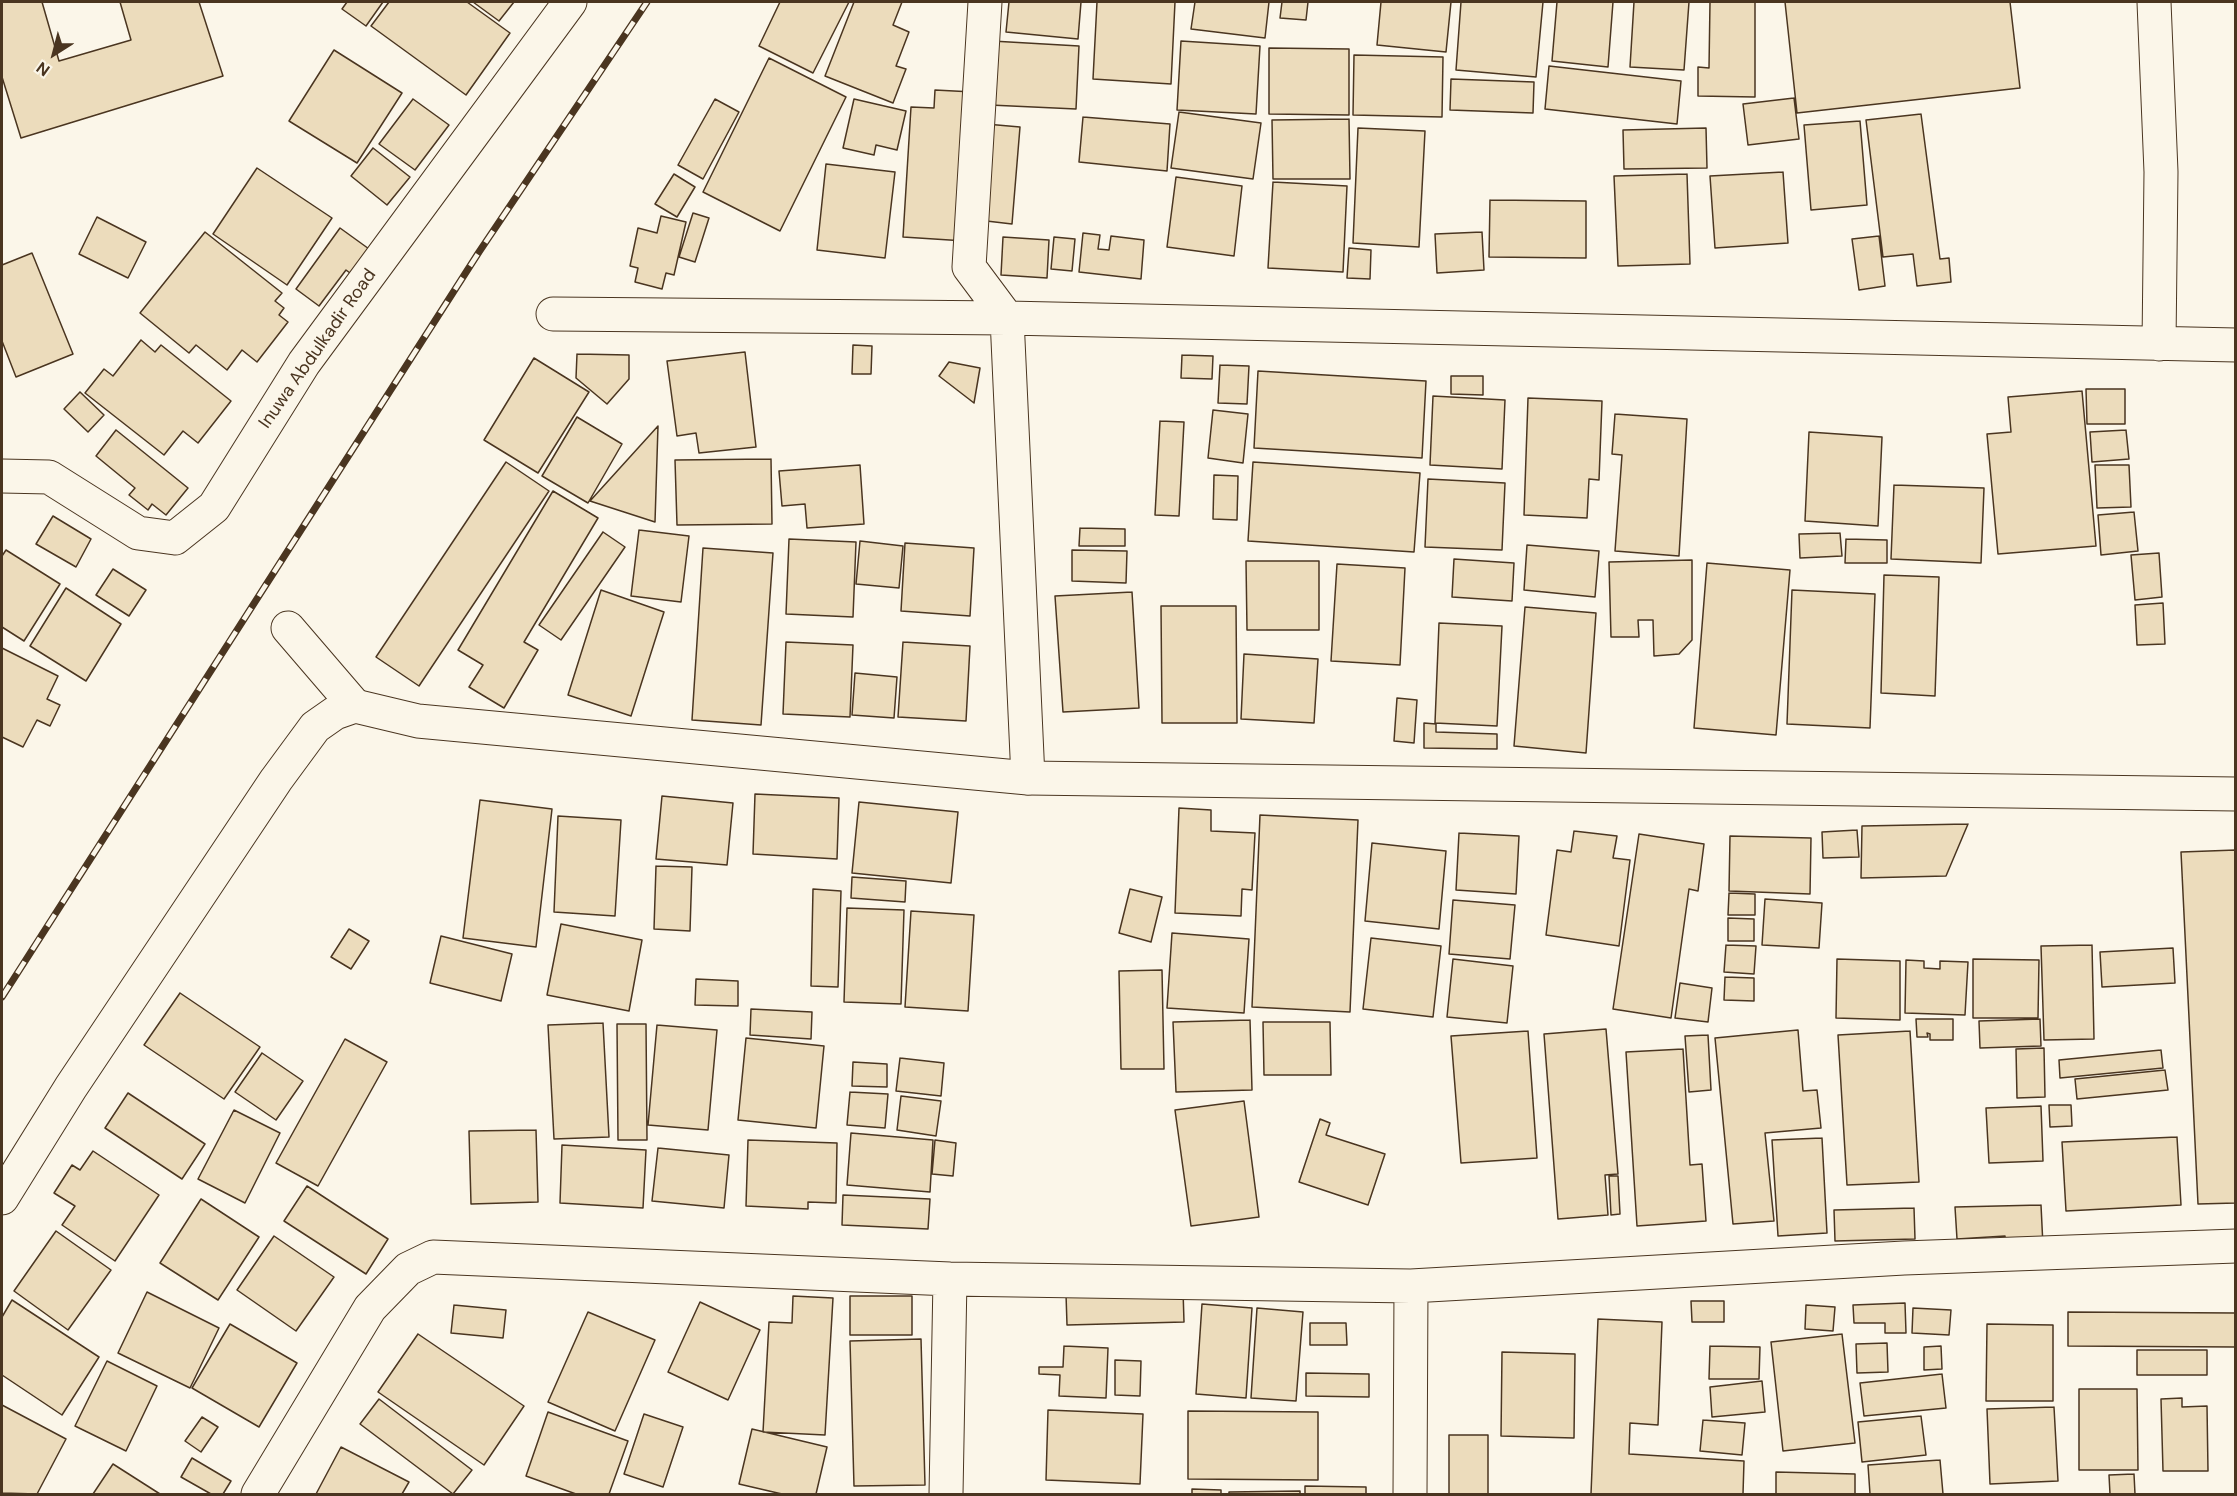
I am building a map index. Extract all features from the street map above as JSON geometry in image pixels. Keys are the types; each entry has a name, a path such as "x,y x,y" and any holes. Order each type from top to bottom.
{"street":[{"name":"Inuwa Abdulkadir Road","path":"3,478 49,477 138,533 176,538 214,507 304,363 570,2"},
{"path":"985,2 969,267 1007,318 1028,778"},
{"path":"2154,2 2161,172 2159,344"},
{"path":"552,314 1007,318 2235,345"},
{"path":"288,628 355,706"},
{"path":"2,1198 71,1087 276,780 315,727 335,713 355,706 418,721 1028,778 2235,794"},
{"path":"258,1494 370,1308 408,1269 433,1257 950,1280 1411,1286 1904,1258 2235,1246"},
{"path":"946,1494 950,1280"},
{"path":"1410,1494 1411,1286"}],"building":[{"path":"2,2 42,2 59,61 131,40 120,2 199,2 223,76 21,138 2,77"},
{"path":"347,2 383,2 366,26 342,9"},
{"path":"389,2 467,2 510,33 466,95 371,26"},
{"path":"473,2 514,2 499,21"},
{"path":"780,2 849,2 813,73 759,46"},
{"path":"854,2 902,2 893,25 909,32 896,66 906,69 893,103 825,76"},
{"path":"1009,2 1081,2 1078,39 1006,32"},
{"path":"1097,2 1175,2 1171,84 1093,79"},
{"path":"1195,2 1269,2 1265,38 1191,29"},
{"path":"1282,2 1308,2 1306,20 1280,18"},
{"path":"1381,2 1451,2 1446,52 1377,45"},
{"path":"1461,2 1543,2 1536,77 1456,70"},
{"path":"1557,2 1613,2 1608,67 1552,61"},
{"path":"1634,2 1689,2 1684,70 1630,67"},
{"path":"1710,2 1755,2 1755,97 1698,96 1698,67 1709,68"},
{"path":"1785,2 2010,2 2020,88 1797,113"},
{"path":"992,41 1079,46 1076,109 990,105"},
{"path":"1181,41 1260,46 1256,114 1177,110"},
{"path":"1269,48 1349,49 1349,115 1269,114"},
{"path":"334,50 402,93 357,163 289,121"},
{"path":"1354,55 1443,57 1442,117 1353,115"},
{"path":"769,58 846,97 780,231 703,192"},
{"path":"1549,66 1681,81 1677,124 1545,109"},
{"path":"1451,79 1534,82 1533,113 1450,110"},
{"path":"935,90 973,92 965,241 903,237 911,107 934,108"},
{"path":"1794,98 1799,139 1748,145 1743,104"},
{"path":"413,99 449,125 415,170 379,144"},
{"path":"715,99 739,112 703,179 678,165"},
{"path":"854,99 906,111 897,150 876,145 874,155 843,148"},
{"path":"1179,112 1261,123 1253,179 1171,168"},
{"path":"1921,114 1940,259 1949,258 1951,282 1917,286 1913,254 1883,257 1866,120"},
{"path":"1083,117 1170,124 1167,171 1079,162"},
{"path":"1349,119 1350,179 1273,179 1272,120"},
{"path":"1860,121 1867,205 1811,210 1804,125"},
{"path":"986,124 1020,127 1012,224 978,220"},
{"path":"1358,128 1425,131 1419,247 1353,243"},
{"path":"1706,128 1707,168 1624,169 1623,130"},
{"path":"373,148 410,177 387,205 351,176"},
{"path":"826,164 895,172 885,258 817,250"},
{"path":"257,168 332,218 287,285 213,234"},
{"path":"1783,172 1788,243 1715,248 1710,176"},
{"path":"674,174 695,187 677,217 655,204"},
{"path":"1687,174 1690,264 1618,266 1614,176"},
{"path":"1176,177 1242,186 1234,256 1167,247"},
{"path":"1273,182 1347,186 1343,272 1268,268"},
{"path":"1490,200 1586,201 1586,258 1489,257"},
{"path":"693,213 709,218 695,262 679,257"},
{"path":"661,216 686,222 674,275 666,273 662,289 635,282 638,268 630,266 638,228 657,233"},
{"path":"97,217 146,242 128,278 79,254"},
{"path":"340,228 376,254 358,279 346,270 319,306 296,289"},
{"path":"205,232 282,293 275,301 284,308 279,315 288,322 257,362 242,350 227,370 196,345 189,353 140,313"},
{"path":"1482,232 1484,270 1437,273 1435,234"},
{"path":"1083,233 1100,235 1098,249 1109,250 1111,236 1144,240 1141,279 1079,272"},
{"path":"1879,236 1885,286 1859,290 1852,239"},
{"path":"1003,237 1049,240 1047,278 1001,275"},
{"path":"1054,237 1075,239 1072,271 1051,269"},
{"path":"1349,248 1371,250 1370,279 1347,278"},
{"path":"32,253 73,354 16,377 2,341 2,265"},
{"path":"141,340 155,352 161,345 231,401 198,443 183,431 164,455 85,393 104,369 113,376"},
{"path":"853,345 872,346 871,374 852,374"},
{"path":"745,352 756,447 699,453 696,433 677,436 667,361"},
{"path":"577,354 629,355 629,379 607,404 576,378"},
{"path":"1182,355 1213,356 1212,379 1181,378"},
{"path":"534,358 589,392 538,473 484,440"},
{"path":"949,362 980,368 974,403 939,376"},
{"path":"1220,365 1249,366 1247,404 1218,403"},
{"path":"1258,371 1426,381 1422,458 1254,448"},
{"path":"1451,376 1483,376 1483,395 1451,394"},
{"path":"2086,389 2125,389 2125,424 2087,424"},
{"path":"2082,391 2096,546 1998,554 1987,434 2011,432 2008,397"},
{"path":"80,392 104,415 88,432 64,409"},
{"path":"1433,396 1505,400 1502,469 1430,465"},
{"path":"1528,398 1602,401 1599,480 1589,479 1587,518 1524,515"},
{"path":"1213,410 1248,414 1243,463 1208,458"},
{"path":"1615,414 1687,419 1679,556 1615,551 1622,455 1612,454"},
{"path":"577,417 622,444 588,503 542,476"},
{"path":"1160,421 1184,422 1179,516 1155,515"},
{"path":"658,426 655,522 590,501"},
{"path":"116,430 188,488 166,515 152,504 148,510 129,495 135,488 96,456"},
{"path":"2126,430 2129,459 2092,462 2090,432"},
{"path":"1809,432 1882,437 1878,526 1805,521"},
{"path":"771,459 772,524 677,525 675,460"},
{"path":"506,462 549,491 419,686 376,657"},
{"path":"1253,462 1420,473 1414,552 1248,541"},
{"path":"860,465 864,524 807,528 805,504 782,506 779,471"},
{"path":"2095,465 2129,465 2131,507 2097,508"},
{"path":"1214,475 1238,476 1237,520 1213,519"},
{"path":"1428,479 1505,483 1502,550 1425,547"},
{"path":"1894,485 1984,488 1981,563 1891,559"},
{"path":"553,491 598,518 524,642 538,650 504,708 469,687 483,665 458,650"},
{"path":"2134,512 2138,551 2101,555 2098,515"},
{"path":"53,516 91,539 76,567 36,544"},
{"path":"1080,528 1125,529 1125,546 1079,546"},
{"path":"639,530 689,536 681,602 631,596"},
{"path":"603,532 625,547 561,640 539,625"},
{"path":"1840,533 1842,556 1800,558 1799,534"},
{"path":"789,539 856,542 853,617 786,614"},
{"path":"1846,539 1887,540 1887,563 1845,563"},
{"path":"860,541 903,546 899,588 856,584"},
{"path":"905,543 974,548 970,616 901,611"},
{"path":"1527,545 1599,551 1595,597 1524,590"},
{"path":"703,548 773,553 761,725 692,720"},
{"path":"6,550 60,584 24,641 2,627 2,556"},
{"path":"1072,550 1127,551 1126,583 1072,581"},
{"path":"2159,553 2162,597 2135,600 2131,555"},
{"path":"1454,559 1514,563 1512,601 1452,597"},
{"path":"1692,560 1692,640 1679,654 1654,656 1653,620 1638,620 1639,637 1611,637 1609,562"},
{"path":"1246,561 1319,561 1319,630 1247,630"},
{"path":"1707,563 1790,570 1776,735 1694,728"},
{"path":"1337,564 1405,568 1400,665 1331,661"},
{"path":"113,569 146,590 129,616 96,595"},
{"path":"1884,575 1939,577 1935,696 1881,693"},
{"path":"66,588 121,624 86,681 30,646"},
{"path":"601,590 664,612 631,716 568,695"},
{"path":"1792,590 1875,594 1870,728 1787,724"},
{"path":"1132,592 1139,708 1063,712 1055,596"},
{"path":"2163,603 2165,644 2137,645 2135,605"},
{"path":"1161,606 1236,606 1237,723 1162,723"},
{"path":"1525,607 1596,613 1586,753 1514,746"},
{"path":"1439,623 1502,626 1497,726 1435,723"},
{"path":"786,642 853,645 850,717 783,714"},
{"path":"903,642 970,646 966,721 898,717"},
{"path":"2,648 58,676 47,699 60,705 50,726 37,720 23,747 2,737"},
{"path":"1244,654 1318,659 1314,723 1241,719"},
{"path":"855,673 897,677 894,718 852,715"},
{"path":"1397,698 1417,700 1414,743 1394,741"},
{"path":"1424,723 1436,724 1436,732 1497,734 1497,749 1424,748"},
{"path":"755,794 839,798 837,859 753,854"},
{"path":"662,796 733,803 727,865 656,859"},
{"path":"480,800 552,809 536,947 463,938"},
{"path":"859,802 958,812 951,883 852,873"},
{"path":"1179,808 1211,810 1211,831 1255,833 1252,890 1242,889 1241,916 1175,913"},
{"path":"1260,815 1358,820 1350,1012 1252,1007"},
{"path":"558,816 621,820 615,916 554,912"},
{"path":"1968,824 1946,876 1861,878 1862,826"},
{"path":"1857,830 1859,857 1823,858 1822,832"},
{"path":"1574,831 1617,836 1613,858 1630,860 1619,946 1546,935 1557,850 1571,852"},
{"path":"1459,833 1519,836 1516,894 1456,890"},
{"path":"1639,834 1704,844 1698,891 1689,889 1671,1018 1613,1009"},
{"path":"1730,836 1811,838 1810,894 1729,891"},
{"path":"1372,843 1446,851 1439,929 1365,921"},
{"path":"2236,850 2236,1203 2198,1204 2181,852"},
{"path":"656,866 692,867 690,931 654,929"},
{"path":"852,877 906,881 905,902 851,898"},
{"path":"813,889 841,891 838,987 811,986"},
{"path":"1130,889 1162,897 1151,942 1119,933"},
{"path":"1729,893 1755,894 1755,915 1728,915"},
{"path":"1765,899 1822,903 1819,948 1762,945"},
{"path":"1453,900 1515,905 1510,959 1449,954"},
{"path":"847,908 904,910 901,1004 844,1002"},
{"path":"911,911 974,915 968,1011 905,1007"},
{"path":"1728,918 1754,919 1754,941 1728,941"},
{"path":"561,924 642,940 629,1011 547,995"},
{"path":"349,929 369,941 351,969 331,957"},
{"path":"1172,933 1249,939 1244,1013 1167,1008"},
{"path":"441,936 512,954 501,1001 430,983"},
{"path":"1371,938 1441,946 1433,1017 1363,1009"},
{"path":"1726,945 1756,946 1754,974 1724,972"},
{"path":"2092,945 2094,1039 2044,1040 2041,946"},
{"path":"2173,948 2175,983 2102,987 2100,952"},
{"path":"1453,959 1513,966 1507,1023 1447,1017"},
{"path":"1837,959 1900,961 1900,1020 1836,1018"},
{"path":"1973,959 2039,960 2038,1018 1973,1018"},
{"path":"1906,960 1924,961 1924,968 1940,969 1940,961 1968,962 1965,1015 1905,1013"},
{"path":"1162,970 1164,1069 1121,1069 1119,971"},
{"path":"1725,977 1754,978 1754,1001 1724,1000"},
{"path":"696,979 738,981 738,1006 695,1005"},
{"path":"1680,983 1712,988 1708,1022 1675,1018"},
{"path":"180,993 260,1047 224,1099 144,1045"},
{"path":"751,1009 812,1012 811,1039 750,1035"},
{"path":"1916,1019 1953,1019 1953,1040 1930,1040 1930,1034 1927,1033 1928,1037 1917,1037"},
{"path":"2040,1019 2041,1046 1980,1048 1979,1021"},
{"path":"1250,1020 1252,1090 1176,1092 1173,1022"},
{"path":"1263,1022 1330,1022 1331,1075 1264,1075"},
{"path":"603,1023 609,1137 554,1139 548,1025"},
{"path":"617,1024 646,1024 647,1140 618,1140"},
{"path":"657,1025 717,1030 708,1130 648,1125"},
{"path":"1606,1029 1618,1174 1605,1175 1608,1215 1558,1219 1544,1034"},
{"path":"1798,1030 1803,1091 1817,1090 1821,1128 1765,1133 1774,1221 1733,1224 1715,1038"},
{"path":"1528,1031 1537,1158 1461,1163 1451,1036"},
{"path":"1910,1031 1919,1182 1847,1185 1838,1035"},
{"path":"1708,1035 1711,1090 1689,1092 1685,1036"},
{"path":"746,1038 824,1046 816,1128 738,1120"},
{"path":"345,1039 387,1062 318,1186 276,1163"},
{"path":"2044,1048 2045,1097 2017,1098 2016,1049"},
{"path":"1683,1049 1690,1165 1702,1164 1706,1221 1637,1226 1626,1052"},
{"path":"2161,1050 2163,1068 2060,1078 2059,1060"},
{"path":"262,1053 303,1081 276,1120 235,1092"},
{"path":"900,1058 944,1063 941,1096 896,1091"},
{"path":"853,1062 887,1064 887,1087 852,1086"},
{"path":"2165,1070 2168,1090 2077,1099 2075,1079"},
{"path":"850,1092 888,1094 885,1128 847,1125"},
{"path":"128,1093 205,1144 182,1179 105,1128"},
{"path":"901,1096 941,1101 936,1136 897,1130"},
{"path":"1244,1101 1259,1217 1191,1226 1175,1110"},
{"path":"2049,1105 2071,1105 2072,1126 2050,1127"},
{"path":"2041,1106 2043,1161 1989,1163 1986,1108"},
{"path":"234,1110 280,1133 245,1203 198,1179"},
{"path":"1320,1119 1330,1123 1326,1135 1385,1154 1368,1205 1299,1182"},
{"path":"536,1130 538,1202 471,1204 469,1131"},
{"path":"851,1133 933,1140 930,1192 847,1185"},
{"path":"2177,1137 2181,1205 2066,1211 2062,1142"},
{"path":"1822,1138 1827,1233 1778,1236 1772,1140"},
{"path":"748,1140 837,1143 836,1203 808,1202 808,1209 746,1206"},
{"path":"935,1140 956,1143 953,1176 932,1174"},
{"path":"562,1145 646,1150 643,1208 560,1203"},
{"path":"658,1148 729,1155 724,1208 652,1201"},
{"path":"93,1151 159,1195 115,1261 62,1225 75,1206 54,1193 72,1165 80,1170"},
{"path":"1609,1176 1618,1176 1620,1214 1611,1215"},
{"path":"307,1186 388,1239 366,1274 284,1221"},
{"path":"843,1195 930,1199 928,1229 842,1225"},
{"path":"201,1199 259,1237 218,1300 160,1263"},
{"path":"2041,1205 2043,1246 2006,1248 2005,1236 1957,1239 1955,1207"},
{"path":"1914,1208 1915,1239 1835,1241 1834,1210"},
{"path":"56,1231 111,1270 68,1330 14,1291"},
{"path":"274,1236 334,1277 296,1331 237,1290"},
{"path":"1183,1290 1184,1322 1067,1325 1066,1294"},
{"path":"147,1292 219,1328 190,1388 118,1353"},
{"path":"793,1296 833,1298 825,1435 763,1432 769,1322 792,1323"},
{"path":"850,1296 912,1296 912,1335 850,1335"},
{"path":"12,1300 99,1357 62,1415 2,1375 2,1317"},
{"path":"1691,1301 1724,1301 1724,1322 1692,1322"},
{"path":"700,1302 760,1330 728,1400 668,1372"},
{"path":"1905,1303 1906,1333 1885,1333 1885,1323 1854,1323 1853,1305"},
{"path":"1202,1304 1252,1308 1246,1398 1196,1394"},
{"path":"454,1305 506,1310 503,1338 451,1333"},
{"path":"1806,1305 1835,1307 1833,1331 1805,1329"},
{"path":"1257,1308 1303,1312 1296,1401 1251,1398"},
{"path":"1913,1308 1951,1310 1949,1335 1912,1333"},
{"path":"588,1312 655,1340 615,1431 548,1402"},
{"path":"2068,1312 2236,1313 2236,1347 2068,1346"},
{"path":"1598,1319 1662,1322 1658,1425 1630,1423 1629,1454 1744,1461 1743,1494 1591,1494"},
{"path":"1310,1323 1346,1323 1347,1345 1310,1345"},
{"path":"230,1324 297,1363 259,1427 192,1388"},
{"path":"1987,1324 2053,1325 2053,1401 1986,1401"},
{"path":"418,1334 524,1406 484,1465 378,1392"},
{"path":"1842,1334 1855,1443 1783,1451 1771,1342"},
{"path":"921,1339 925,1485 854,1486 850,1341"},
{"path":"1887,1343 1888,1372 1857,1373 1856,1344"},
{"path":"1064,1346 1108,1348 1106,1398 1059,1396 1060,1375 1039,1374 1039,1367 1063,1367"},
{"path":"1710,1346 1760,1347 1759,1379 1709,1379"},
{"path":"1941,1346 1942,1369 1924,1370 1924,1347"},
{"path":"2137,1350 2207,1350 2207,1375 2137,1375"},
{"path":"1502,1352 1575,1354 1574,1438 1501,1436"},
{"path":"1115,1360 1141,1361 1140,1396 1115,1395"},
{"path":"107,1361 157,1386 126,1451 75,1426"},
{"path":"1306,1373 1369,1374 1369,1397 1306,1396"},
{"path":"1942,1374 1946,1408 1864,1416 1860,1383"},
{"path":"1762,1381 1765,1412 1712,1417 1710,1387"},
{"path":"2079,1389 2137,1389 2138,1470 2079,1470"},
{"path":"2182,1398 2182,1407 2207,1406 2208,1471 2163,1471 2161,1399"},
{"path":"379,1399 472,1470 453,1494 360,1424"},
{"path":"2,1405 66,1439 37,1494 2,1493"},
{"path":"2054,1407 2058,1481 1990,1484 1987,1409"},
{"path":"1048,1410 1143,1414 1140,1484 1046,1480"},
{"path":"1188,1411 1318,1412 1318,1480 1188,1479"},
{"path":"548,1412 628,1441 609,1494 576,1494 526,1476"},
{"path":"644,1414 683,1427 663,1487 624,1474"},
{"path":"1921,1416 1926,1455 1862,1462 1858,1422"},
{"path":"202,1417 218,1427 201,1452 185,1441"},
{"path":"1703,1420 1745,1423 1742,1455 1700,1451"},
{"path":"752,1429 827,1447 816,1494 782,1494 739,1484"},
{"path":"1449,1435 1488,1435 1488,1494 1449,1494"},
{"path":"341,1447 409,1482 402,1494 316,1494"},
{"path":"192,1458 231,1481 223,1494 211,1494 181,1477"},
{"path":"1940,1460 1943,1494 1870,1494 1868,1465"},
{"path":"113,1464 160,1494 93,1494"},
{"path":"1776,1472 1855,1474 1855,1494 1776,1494"},
{"path":"2134,1474 2135,1494 2110,1494 2109,1475"},
{"path":"1305,1486 1366,1487 1366,1494 1305,1494"},
{"path":"1192,1489 1221,1490 1221,1494 1192,1494"},
{"path":"1300,1491 1300,1494 1229,1494 1229,1492"}],"railway":[{"path":"2,997 479,252 647,2"}]}
